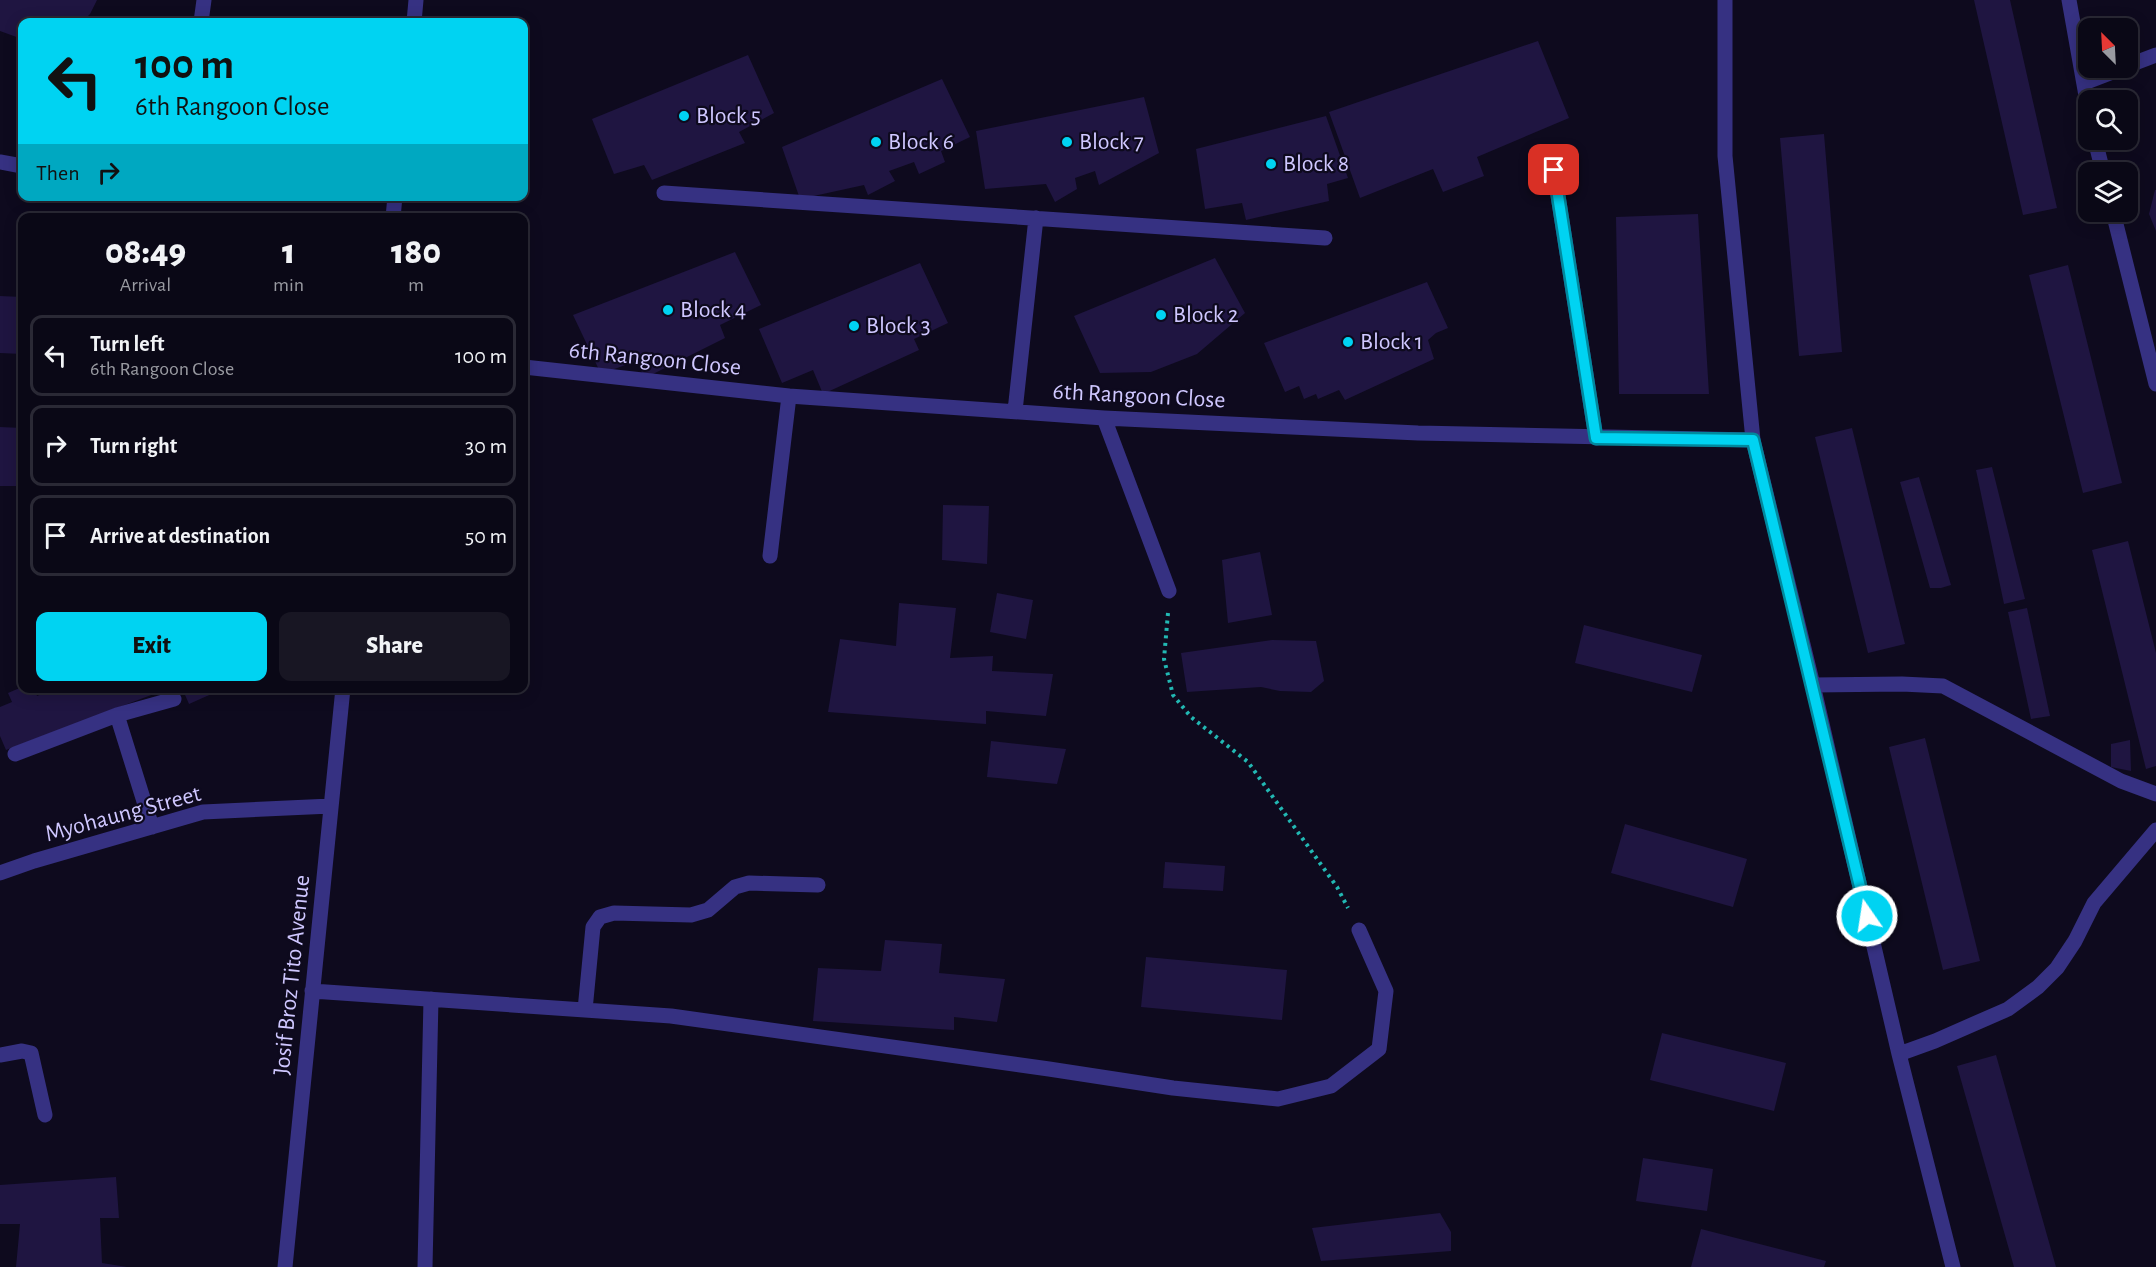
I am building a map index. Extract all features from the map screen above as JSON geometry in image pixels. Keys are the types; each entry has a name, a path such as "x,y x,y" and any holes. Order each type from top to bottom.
{"street":[{"path":"202,18 204,0"},
{"path":"414,18 416,0"},
{"path":"1725,0 1725,156 1753,440 1899,1054 1953,1267"},
{"path":"2069,0 2085,90"},
{"path":"2138,62 2156,55"},
{"path":"2084,83 2097,78"},
{"path":"0,162 18,165"},
{"path":"1554,170 1596,438"},
{"path":"664,193 1325,238"},
{"path":"1015,411 1036,218"},
{"path":"2116,222 2156,384"},
{"name":"6th Rangoon Close","path":"528,367 789,396 1104,418 1406,432 1753,440"},
{"path":"770,556 789,396"},
{"path":"1104,418 1169,591"},
{"path":"1813,685 1943,686 2121,781 2156,794"},
{"name":"Josif Broz Tito Avenue","path":"285,1267 343,693"},
{"path":"15,754 117,715 174,699"},
{"path":"117,715 152,827"},
{"name":"Myohaung Street","path":"0,873 203,812 332,806"},
{"path":"1899,1054 2008,1009 2038,987 2057,968 2075,941 2094,903 2156,830"},
{"path":"585,1010 593,927 600,917 614,913 691,915 708,910 735,887 749,883 818,885"},
{"path":"312,991 671,1016 1173,1088 1278,1099 1331,1086 1379,1049 1386,991 1359,930"},
{"path":"425,1267 431,999"},
{"path":"0,1055 22,1051 31,1053 45,1114"}],"path":[{"path":"1169,591 1164,659 1173,695 1191,717 1248,762 1337,887 1359,930"}],"building":[{"path":"0,0 97,0 86,18 18,18 18,38 0,31"},
{"path":"1974,0 2010,0 2057,208 2023,215"},
{"path":"1538,41 1569,118 1477,157 1484,176 1443,192 1433,169 1360,198 1329,112"},
{"name":"Block 5","path":"748,55 774,113 739,132 745,143 652,180 644,165 614,174 592,119"},
{"name":"Block 6","path":"942,79 970,137 941,151 945,162 919,174 914,162 889,171 895,181 868,195 864,185 800,199 782,147"},
{"name":"Block 7","path":"1144,97 1159,153 1099,185 1095,171 1075,178 1077,189 1055,202 1046,184 985,189 976,131"},
{"name":"Block 8","path":"1326,116 1348,178 1327,184 1329,201 1246,220 1242,203 1205,209 1196,149"},
{"path":"1824,134 1842,352 1799,356 1780,138"},
{"path":"2156,190 2156,231 2149,214"},
{"path":"1698,214 1709,394 1619,394 1616,217"},
{"name":"Block 4","path":"735,252 761,305 720,325 725,338 645,378 636,361 601,374 573,315"},
{"name":"Block 2","path":"1215,258 1245,313 1197,354 1151,372 1100,373 1074,316"},
{"name":"Block 3","path":"920,263 948,323 914,339 919,350 823,394 813,370 782,383 759,329"},
{"path":"2068,265 2122,483 2083,493 2029,275"},
{"name":"Block 1","path":"1427,282 1448,328 1436,333 1428,340 1434,359 1345,400 1339,390 1318,399 1316,394 1304,399 1299,386 1285,392 1264,343"},
{"path":"0,296 18,297 18,354 0,353"},
{"path":"0,427 18,428 18,486 0,486"},
{"path":"1852,428 1905,644 1868,653 1815,437"},
{"path":"1992,467 2025,599 2004,604 1976,470"},
{"path":"1919,477 1951,585 1941,588 1930,588 1900,482"},
{"path":"943,505 989,506 987,564 942,560"},
{"path":"2128,541 2156,653 2156,766 2146,769 2092,550"},
{"path":"1260,552 1272,615 1228,623 1222,560"},
{"path":"997,593 1033,600 1026,639 990,632"},
{"path":"899,603 956,608 950,658 993,656 992,671 1053,674 1046,716 986,711 986,724 828,712 840,639 896,646"},
{"path":"2027,608 2050,716 2031,719 2008,612"},
{"path":"1584,625 1702,655 1692,692 1575,663"},
{"path":"1272,640 1316,641 1324,681 1311,692 1280,691 1261,687 1187,692 1181,653"},
{"path":"18,689 18,693 36,693 37,696 44,693 156,693 6,750 0,736 0,707 12,702 8,693"},
{"path":"184,693 214,693 189,704"},
{"path":"1925,738 1980,961 1943,970 1889,747"},
{"path":"2130,740 2131,771 2111,767 2111,744"},
{"path":"991,741 1066,749 1057,784 987,777"},
{"path":"1625,824 1747,859 1733,907 1611,873"},
{"path":"1165,862 1225,866 1223,891 1163,888"},
{"path":"885,940 942,944 939,973 1005,979 997,1022 954,1017 954,1030 813,1021 818,968 881,971"},
{"path":"1146,957 1287,970 1282,1020 1141,1007"},
{"path":"1662,1033 1786,1063 1774,1111 1650,1080"},
{"path":"1996,1055 2056,1267 2014,1267 1957,1066"},
{"path":"1643,1158 1713,1169 1707,1211 1636,1201"},
{"path":"116,1177 119,1218 100,1218 102,1263 127,1267 16,1267 20,1224 0,1224 0,1185"},
{"path":"1440,1213 1451,1232 1451,1251 1321,1261 1312,1228"},
{"path":"1701,1229 1826,1261 1824,1267 1691,1267"}],"place":[{"name":"Block 5","path":"684,116"},
{"name":"Block 6","path":"876,142"},
{"name":"Block 7","path":"1067,142"},
{"name":"Block 8","path":"1271,164"},
{"name":"Block 4","path":"668,310"},
{"name":"Block 2","path":"1161,315"},
{"name":"Block 3","path":"854,326"},
{"name":"Block 1","path":"1348,342"}],"route":[{"path":"1554,170 1596,438 1753,440 1867,916"}]}
